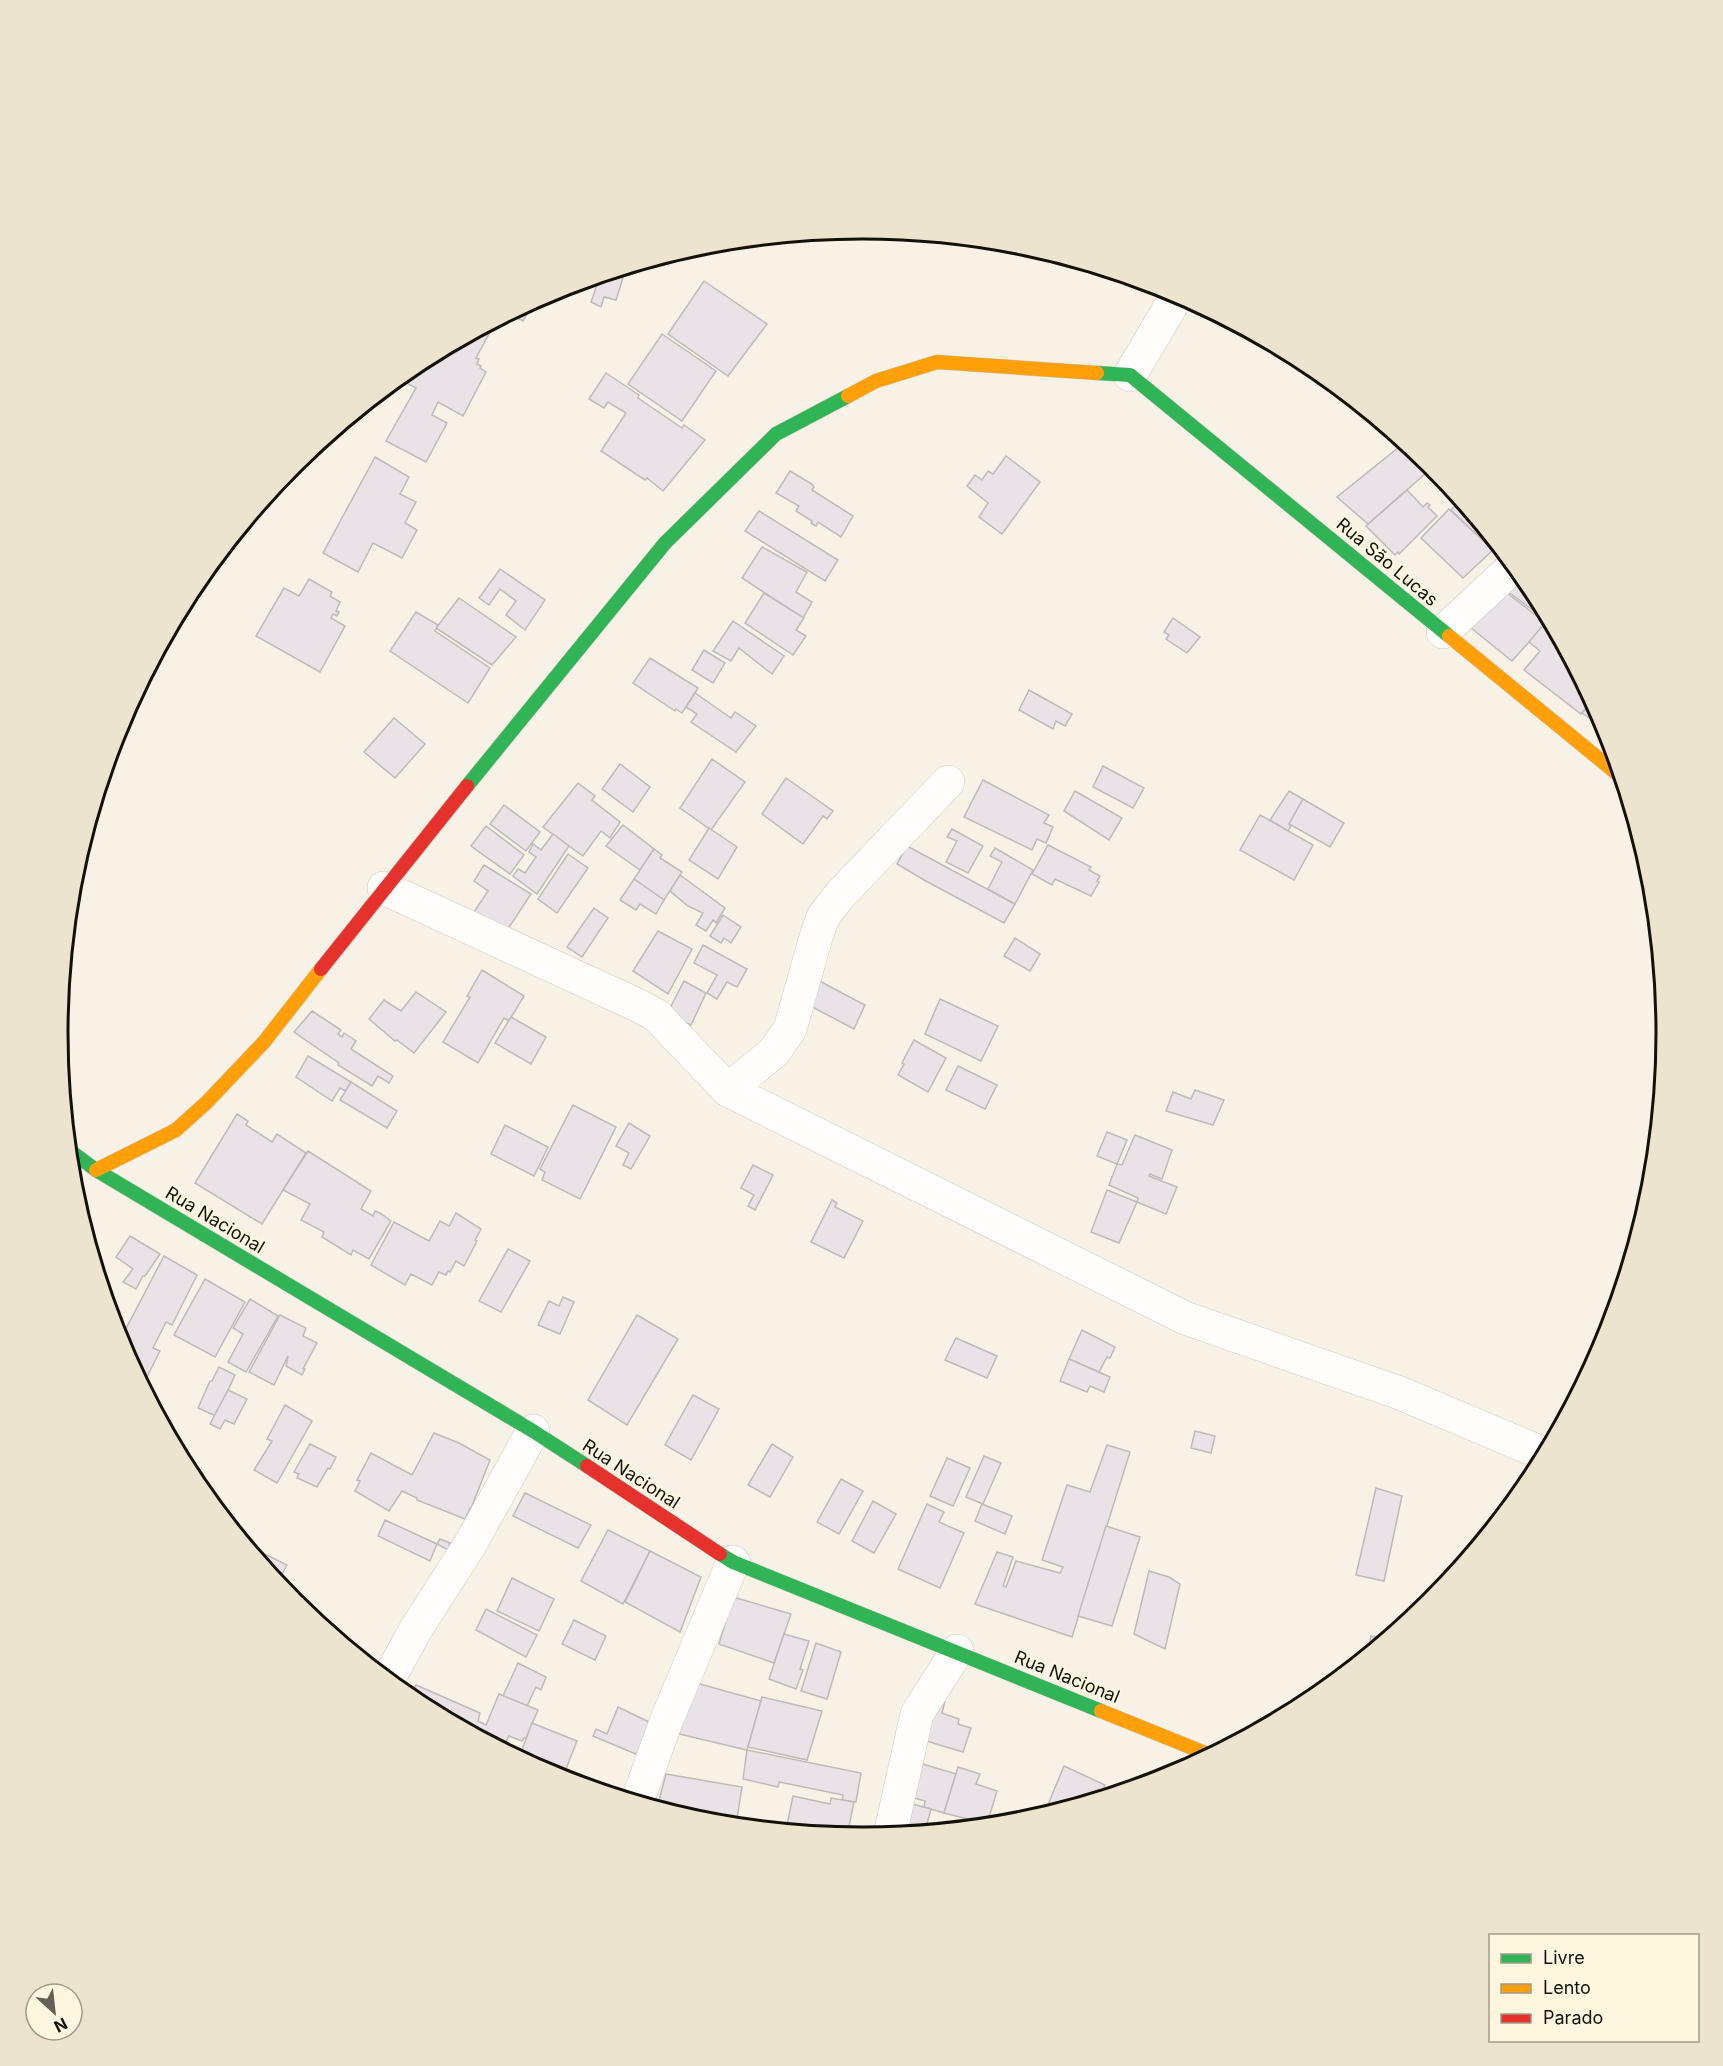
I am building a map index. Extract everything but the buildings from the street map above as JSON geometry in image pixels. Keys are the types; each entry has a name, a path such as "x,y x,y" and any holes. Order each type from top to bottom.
{"street":[{"path":"96,1170 176,1130 207,1102 264,1042 384,888 665,543 776,434 876,381 937,362 1130,375 1173,303"},
{"name":"Rua São Lucas","path":"1130,375 1280,495 1609,767"},
{"path":"1443,632 1507,572"},
{"path":"728,1090 774,1052 790,1029 823,917 840,895 948,782"},
{"path":"384,888 656,1015 728,1090 1185,1318 1400,1393 1536,1451"},
{"name":"Rua Nacional","path":"77,1156 96,1170 533,1431 733,1562 1200,1751"},
{"path":"391,1672 471,1543 533,1431"},
{"path":"640,1795 667,1719 733,1562"},
{"path":"892,1826 917,1714 957,1651"}],"traffic: fast":[{"path":"1097,373 1130,375 1449,636"},
{"path":"467,786 665,543 776,434 848,396"},
{"path":"77,1156 96,1170 533,1431 587,1466"},
{"path":"720,1554 733,1562 1101,1711"}],"traffic: slow":[{"path":"848,396 876,381 937,362 1097,373"},
{"path":"1449,636 1609,767"},
{"path":"96,1170 176,1130 207,1102 264,1042 321,969"},
{"path":"1101,1711 1200,1751"}],"traffic: jam":[{"path":"321,969 467,786"},
{"path":"587,1466 720,1554"}]}
